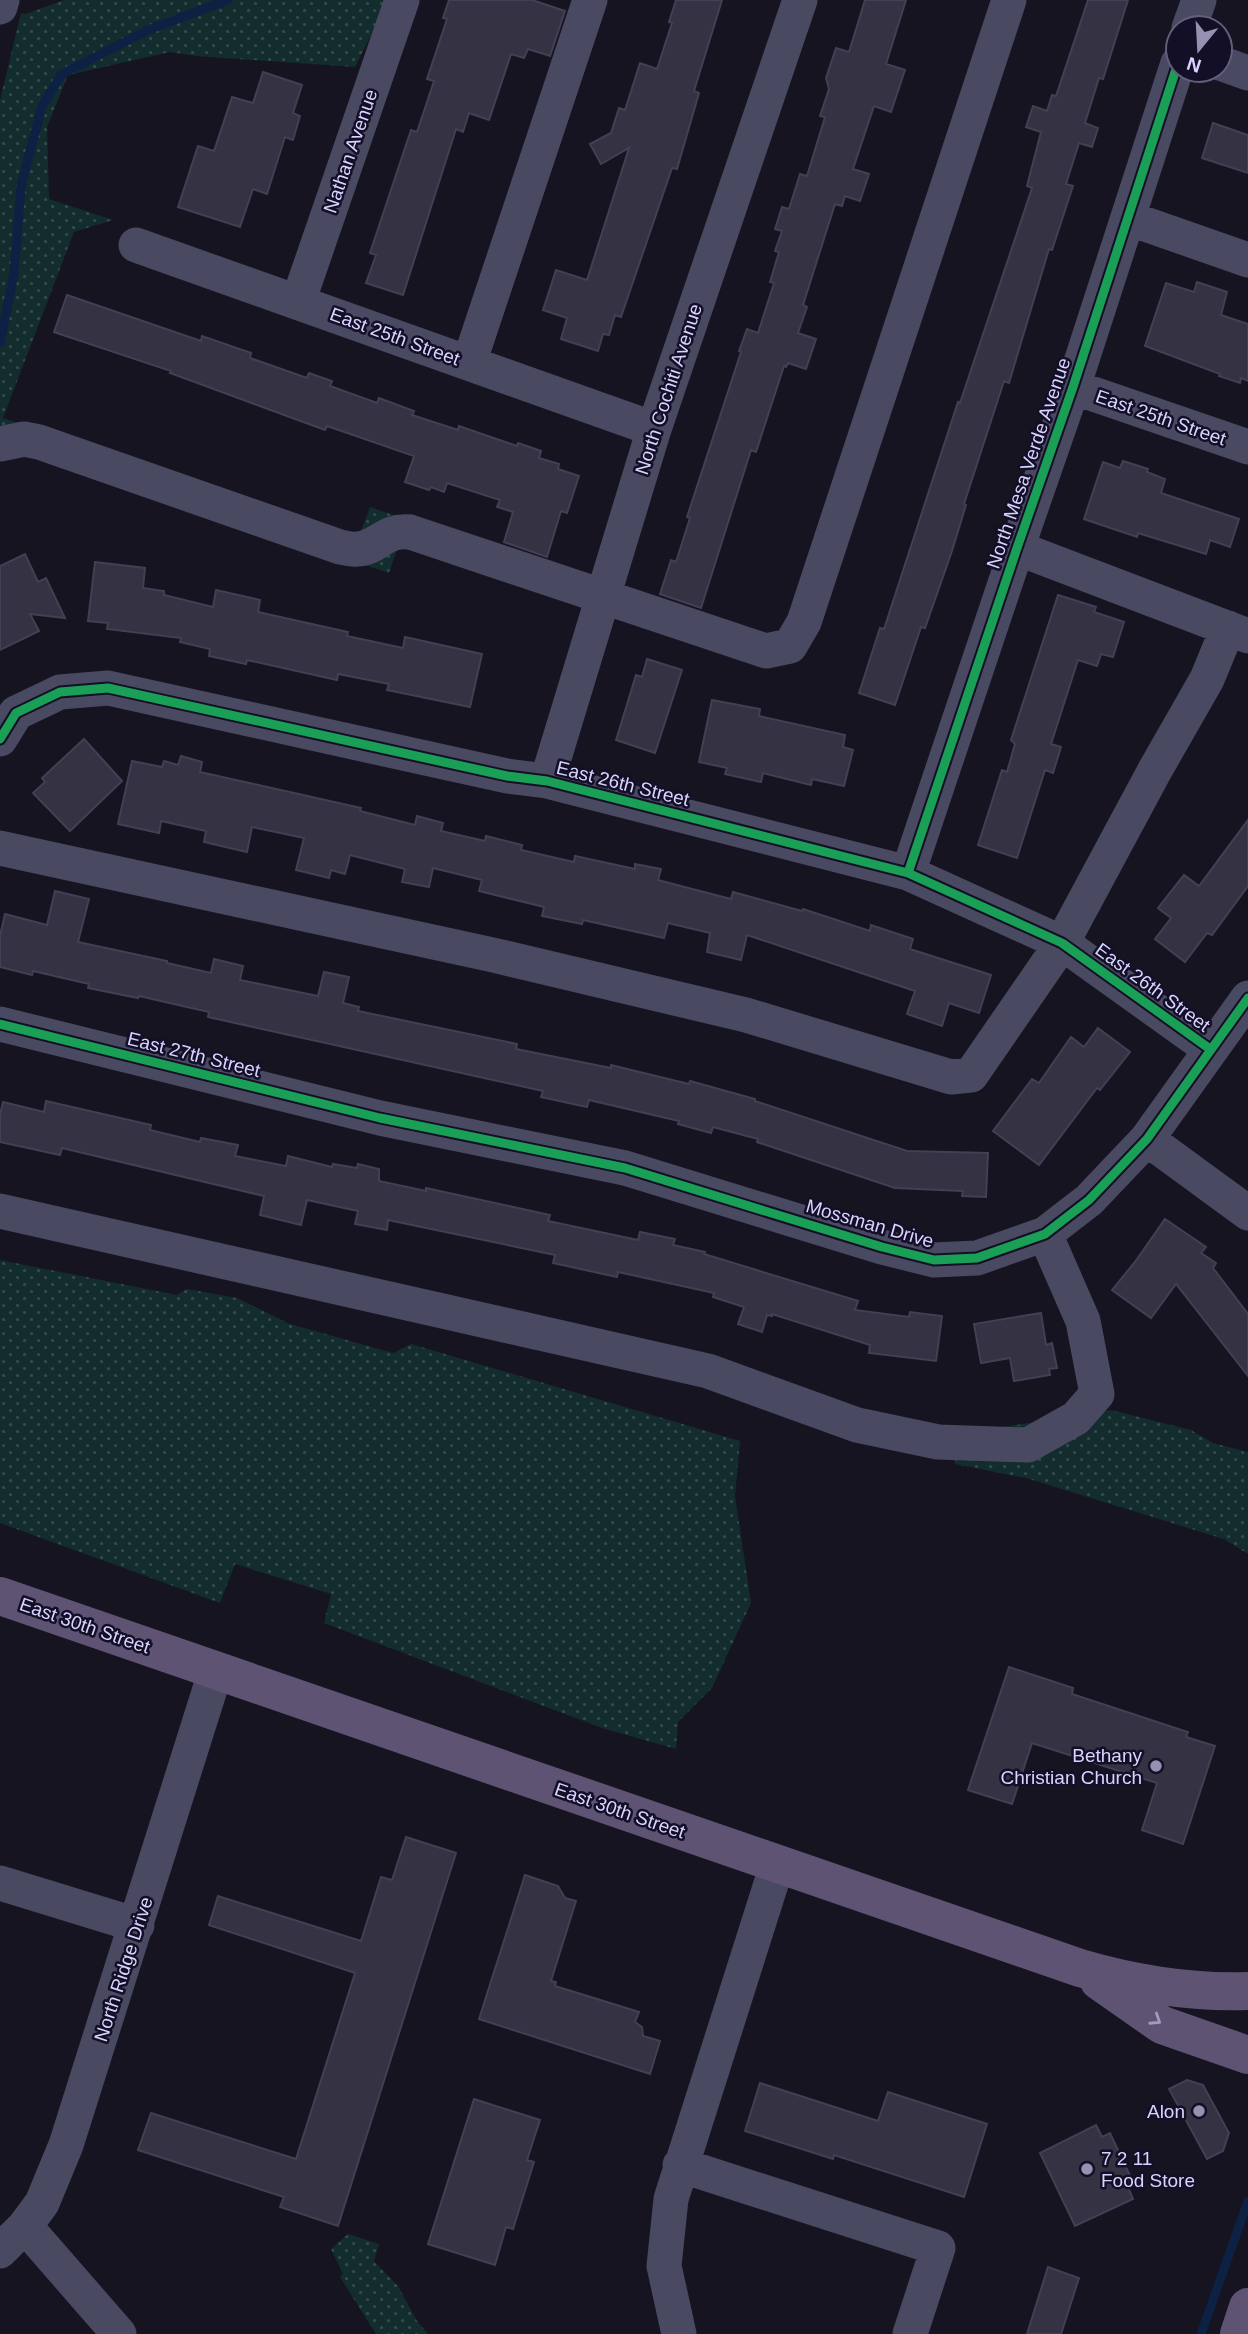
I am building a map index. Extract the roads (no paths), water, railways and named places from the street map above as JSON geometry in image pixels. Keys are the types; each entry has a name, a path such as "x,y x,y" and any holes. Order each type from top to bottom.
{"main road":[{"name":"East 30th Street","path":"0,1596 1080,1968 1130,1981 1187,1990 1248,1992"},
{"path":"1080,1968 1162,2025 1248,2055"},
{"path":"1239,2334 1248,2307"}],"street":[{"path":"0,6 2,0"},
{"name":"Nathan Avenue","path":"298,302 402,0"},
{"path":"469,363 590,0"},
{"name":"North Cochiti Avenue","path":"547,781 654,429 800,0"},
{"path":"0,444 24,439 39,442 340,547 359,550 390,533 410,532 766,651 790,646 804,622 1009,0"},
{"name":"North Mesa Verde Avenue","path":"908,873 1073,387 1171,84"},
{"path":"1128,218 1248,260"},
{"name":"East 25th Street","path":"136,245 654,429"},
{"name":"East 25th Street","path":"1073,387 1248,447"},
{"path":"0,848 493,955 720,1009 951,1077 971,1075 1062,943 1155,770 1207,679 1238,632 1017,548"},
{"name":"East 26th Street","path":"0,739 16,713 60,692 108,688 494,773 547,781 908,873 1062,943 1209,1049"},
{"name":"Mossman Drive","path":"380,1118 625,1168 882,1247 934,1260 977,1258 1045,1234 1088,1200 1147,1139 1209,1049 1248,999"},
{"name":"East 27th Street","path":"0,1024 380,1118"},
{"path":"1147,1139 1248,1213"},
{"path":"0,1211 708,1371 857,1424 938,1442 1028,1446 1076,1418 1097,1394 1083,1321 1045,1234"},
{"name":"North Ridge Drive","path":"0,2251 25,2226 42,2203 62,2156 216,1670"},
{"path":"679,2334 664,2266 671,2199 777,1865"},
{"path":"0,1883 137,1925"},
{"path":"680,2165 938,2248 910,2334"},
{"path":"25,2226 120,2334"}],"waterway":[{"path":"0,343 14,273 21,186 42,106 62,74 148,30 228,0"},
{"path":"1201,2334 1248,2201"}],"place":[{"name":"Bethany Christian Church","path":"1156,1766"},
{"name":"Alon","path":"1199,2111"},
{"name":"7 2 11 Food Store","path":"1087,2169"}]}
